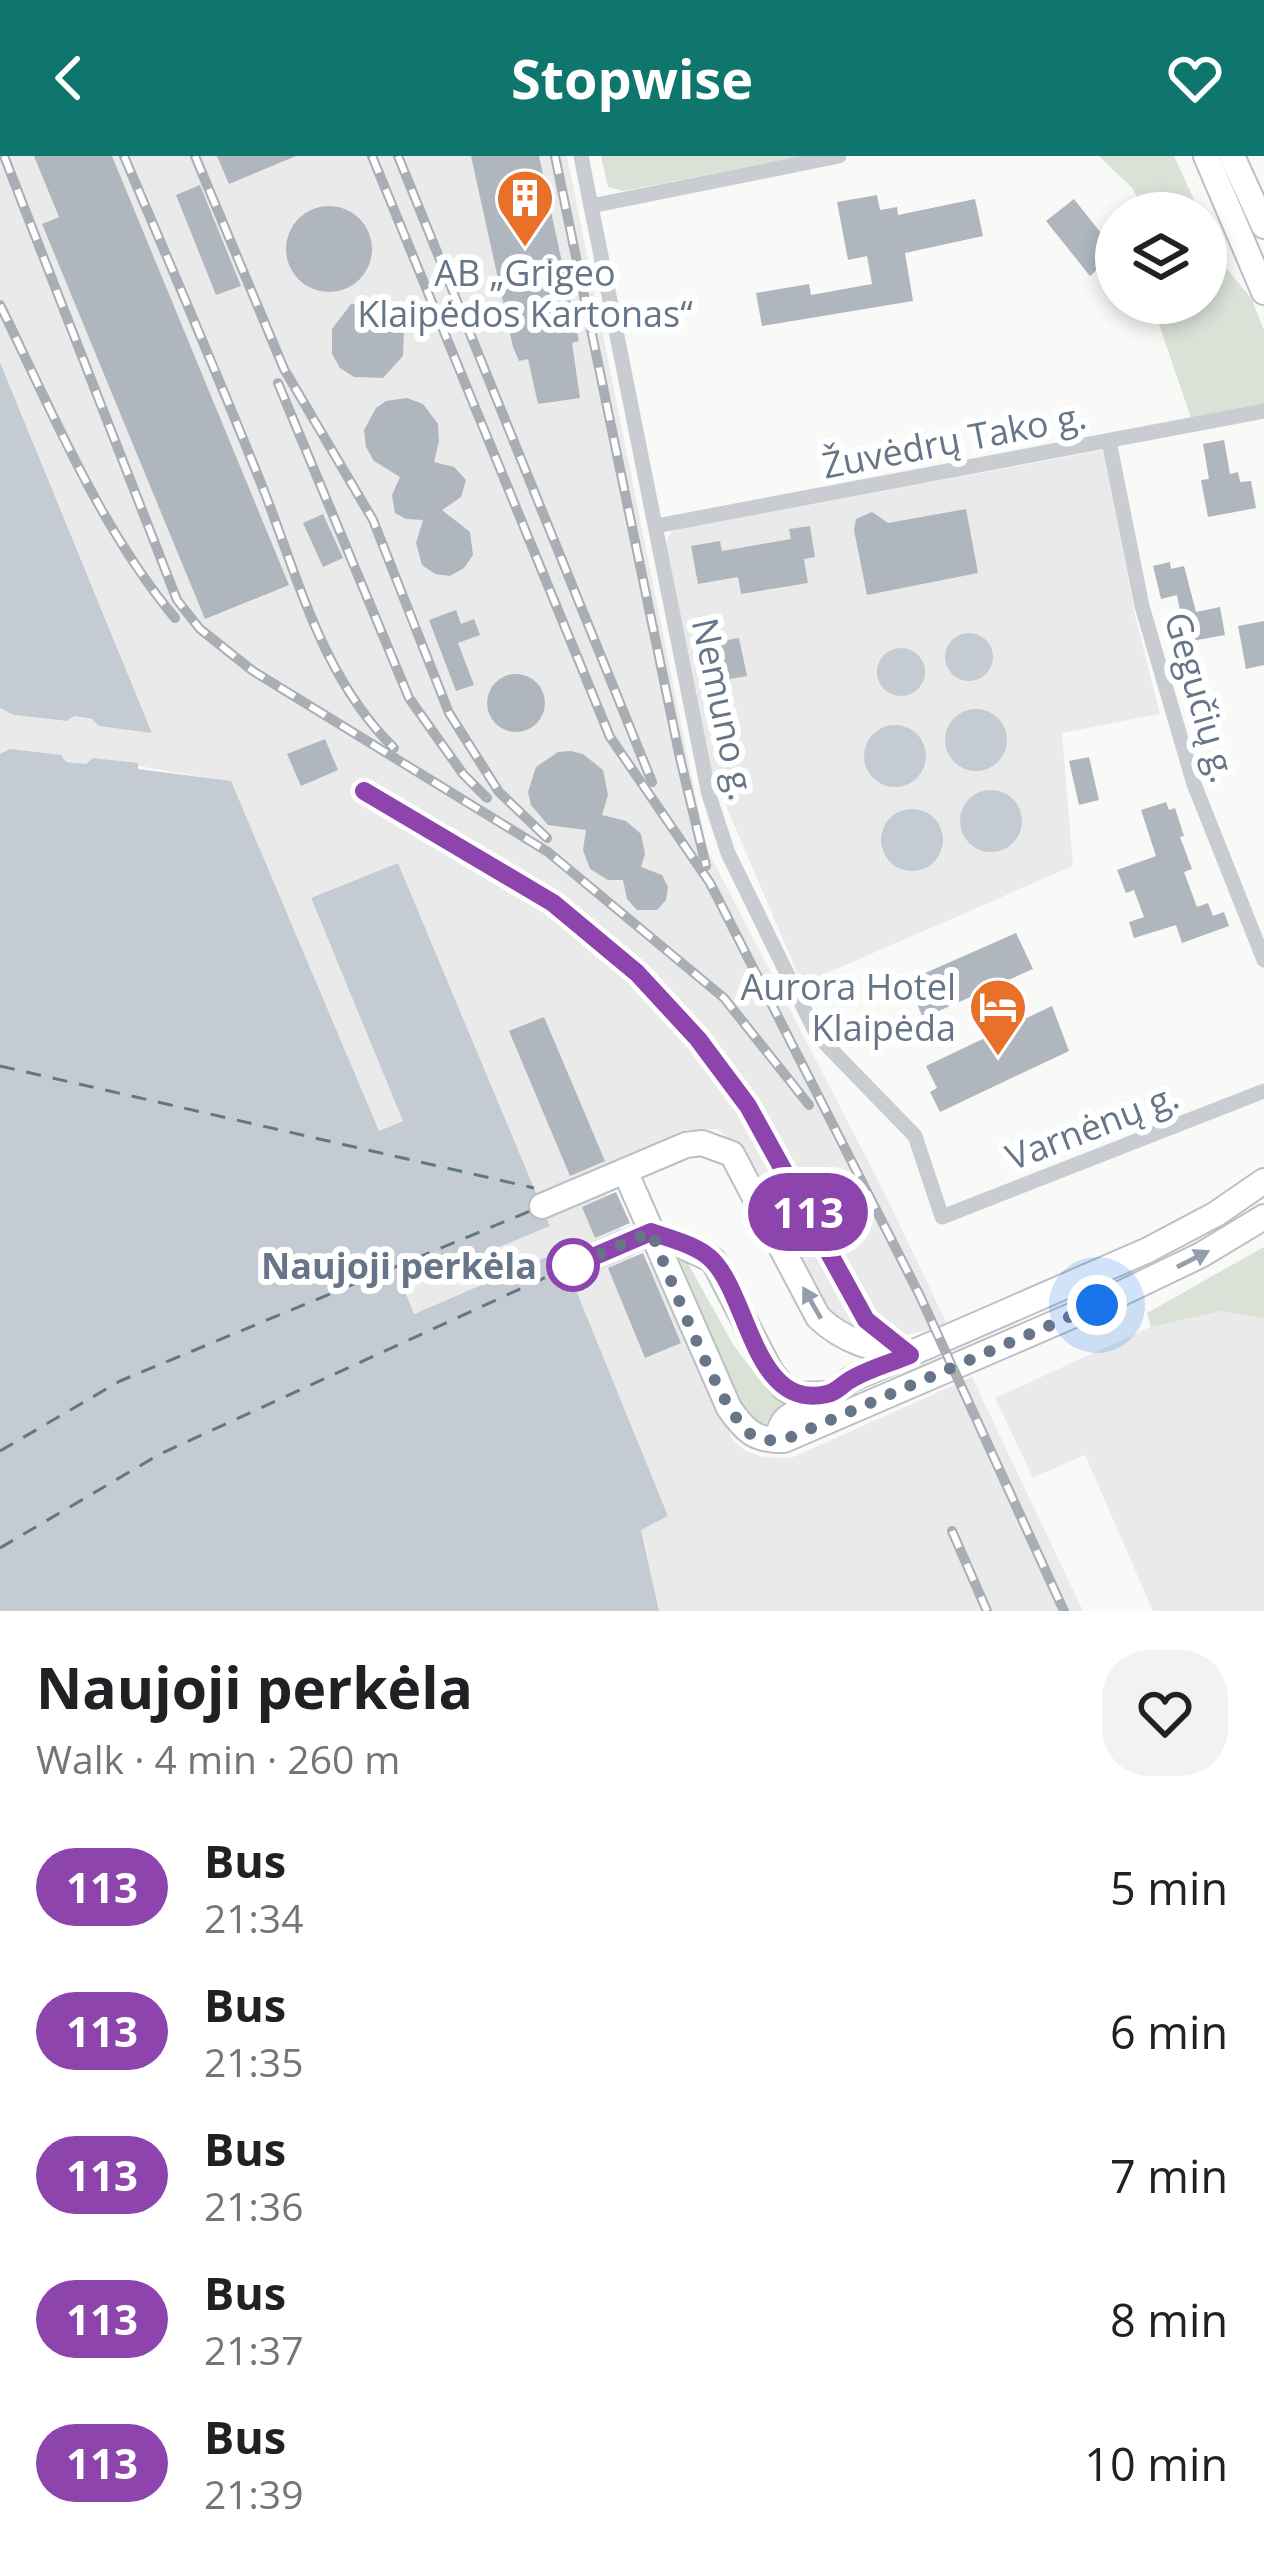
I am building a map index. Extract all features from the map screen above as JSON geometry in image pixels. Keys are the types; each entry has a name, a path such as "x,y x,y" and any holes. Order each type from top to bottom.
{"main road":[{"path":"1206,156 1264,292"},
{"path":"1232,156 1264,226"},
{"path":"542,1206 686,1145 702,1143 732,1154 818,1317 832,1330 868,1348 910,1355"},
{"path":"625,1171 729,1408 752,1436 777,1440 1097,1305 1201,1256 1264,1217"},
{"path":"777,1440 779,1424 788,1414 822,1402 850,1380 1148,1250 1216,1214 1264,1181"},
{"path":"567,1268 651,1232 713,1260 771,1372 785,1389 797,1395 833,1394"}],"street":[{"name":"Nemuno g.","path":"580,156 709,795 728,854 817,1035 915,1136 942,1216"},
{"path":"591,206 839,156"},
{"name":"Žuvėdrų Tako g.","path":"656,526 1264,411"},
{"name":"Gegučių g.","path":"1109,441 1142,606 1194,784 1264,960"},
{"path":"364,791 553,903 637,973 698,1039 748,1106 866,1320 910,1355"},
{"name":"Varnėnų g.","path":"942,1216 1264,1091"}],"shaded area":[{"path":"0,156 567,156 706,847 948,1326 883,1340 836,1320 740,1151 718,1129 687,1130 537,1194 398,863 311,899 404,1121 378,1131 231,782 93,758 86,764 0,754 0,708 14,715 66,721 74,716 152,732 0,361"},
{"path":"601,156 802,156 624,191 608,187"},
{"path":"1099,156 1174,156 1190,192 1134,192"},
{"path":"1227,269 1251,298 1264,330 1264,404 1191,418 1159,324 1227,324"},
{"path":"0,362 152,733 99,726 92,719 74,716 67,721 14,715 0,708"},
{"path":"1104,450 1136,619 1160,714 1062,733 1073,866 802,984 712,773 666,546 668,537 674,530"},
{"path":"969,633 986,640 993,657 986,674 969,681 952,674 945,657 952,640"},
{"path":"901,648 918,655 925,672 918,689 901,696 884,689 877,672 884,655"},
{"path":"976,709 998,718 1007,740 998,762 976,771 954,762 945,740 954,718"},
{"path":"895,725 917,734 926,756 917,778 895,787 873,778 864,756 873,734"},
{"path":"10,749 61,755 66,762 86,764 93,758 138,763 138,769 231,781 379,1131 403,1121 311,898 398,863 550,1226 403,1287 414,1314 560,1251 668,1516 641,1530 659,1611 0,1611 0,754"},
{"path":"991,790 1013,799 1022,821 1013,843 991,852 969,843 960,821 969,799"},
{"path":"912,809 934,818 943,840 934,862 912,871 890,862 881,840 890,818"},
{"path":"606,1191 623,1234 563,1258 559,1251 413,1314 403,1287 550,1226 546,1215"},
{"path":"1264,1247 1264,1319 1222,1311 1151,1327 1147,1313"},
{"path":"678,1255 685,1258 734,1346 760,1380 773,1388 770,1394 787,1406 773,1412 765,1425 758,1425 737,1405"},
{"path":"632,1256 652,1264 667,1282 732,1439 763,1457 791,1458 972,1377 1083,1611 659,1611 641,1529 668,1516 570,1276 617,1257"},
{"path":"1222,1311 1264,1319 1264,1611 1153,1611 1085,1455 1033,1478 995,1398 1150,1327"}],"building":[{"path":"34,156 112,156 289,585 205,619 42,224 59,217"},
{"path":"217,156 296,156 229,184"},
{"name":"AB „Grigeo Klaipėdos Kartonas“","path":"471,156 539,156 579,341 572,343 580,398 538,404 528,359 519,361 513,347"},
{"path":"200,185 241,286 216,295 176,195"},
{"path":"877,195 880,210 897,207 898,215 975,199 983,236 905,253 913,301 762,326 756,293 809,284 811,295 872,284 867,256 848,260 837,202"},
{"path":"1074,199 1095,226 1095,271 1090,276 1046,221"},
{"path":"329,206 360,218 372,249 360,280 329,292 298,280 286,249 298,218"},
{"path":"351,304 381,307 395,316 404,331 403,356 383,378 354,377 340,368 332,354 332,329"},
{"path":"407,398 423,404 438,424 434,462 454,467 466,480 461,497 442,510 470,532 473,555 450,576 435,574 422,565 416,543 423,520 395,513 392,495 400,477 374,461 366,447 364,430 376,408"},
{"path":"1224,440 1230,474 1238,472 1240,482 1251,481 1256,508 1208,517 1201,480 1209,479 1203,444"},
{"path":"966,509 978,573 867,595 856,519 872,512 888,523"},
{"path":"323,514 343,558 323,567 303,523"},
{"path":"810,526 815,557 804,559 808,583 741,594 738,577 698,584 691,546 720,541 722,551 791,539 789,529"},
{"path":"1170,562 1171,569 1184,566 1196,612 1220,607 1225,635 1186,642 1177,595 1161,599 1153,566"},
{"path":"456,610 461,624 474,619 480,635 458,643 474,685 456,691 429,620"},
{"path":"1264,621 1264,665 1246,669 1238,626"},
{"path":"739,638 747,676 718,681 711,643"},
{"path":"516,674 537,682 545,703 537,724 516,732 495,724 487,703 495,682"},
{"path":"325,739 338,770 301,786 287,754"},
{"path":"571,751 603,770 608,795 602,815 626,821 641,834 645,854 641,867 662,875 668,887 666,900 657,910 637,910 627,899 623,880 608,880 590,869 583,850 586,830 548,825 531,805 528,792 536,767 558,752"},
{"path":"1089,757 1099,800 1079,805 1069,761"},
{"path":"1166,802 1169,810 1175,808 1184,836 1180,837 1192,869 1184,872 1197,907 1208,903 1213,916 1224,912 1229,926 1182,943 1176,925 1134,938 1129,922 1144,917 1134,890 1126,893 1117,870 1156,856 1141,810"},
{"path":"1016,933 1033,969 923,1018 907,981"},
{"name":"Aurora Hotel Klaipėda","path":"1052,1006 1069,1051 940,1112 930,1092 937,1088 926,1066"},
{"path":"544,1017 605,1161 570,1176 509,1031"},
{"path":"616,1192 630,1223 595,1238 582,1207"},
{"path":"643,1253 681,1343 645,1358 608,1268"}],"ferry route":[{"path":"0,1066 534,1188"},
{"path":"0,1451 120,1381 535,1209"},
{"path":"0,1548 160,1454 557,1272"}],"railway":[{"path":"4,156 177,600 200,629 253,671 548,852 724,998 809,1105"},
{"path":"124,156 249,453 317,630 349,692 394,748"},
{"path":"195,156 284,369 373,520 449,713 499,792 547,838"},
{"path":"372,156 610,737 710,883 920,1296 1064,1611"},
{"path":"398,156 652,782"},
{"path":"555,156 706,866"},
{"path":"0,305 100,507 175,618"},
{"path":"278,383 409,698 463,774 487,798"},
{"path":"952,1531 987,1611"}],"bus line":[{"name":"113","path":"364,791 553,903 637,973 698,1039 748,1106 866,1320 910,1355 850,1380 833,1394 797,1395 771,1372 713,1260 694,1249 651,1232 567,1268"}],"place":[{"name":"AB „Grigeo Klaipėdos Kartonas“","path":"525,249"},
{"name":"Aurora Hotel Klaipėda","path":"998,1058"},
{"name":"Naujoji perkėla","path":"573,1265"}],"route":[{"path":"573,1265 567,1268 651,1232 729,1408 752,1436 766,1441 784,1440 1097,1305"}]}
